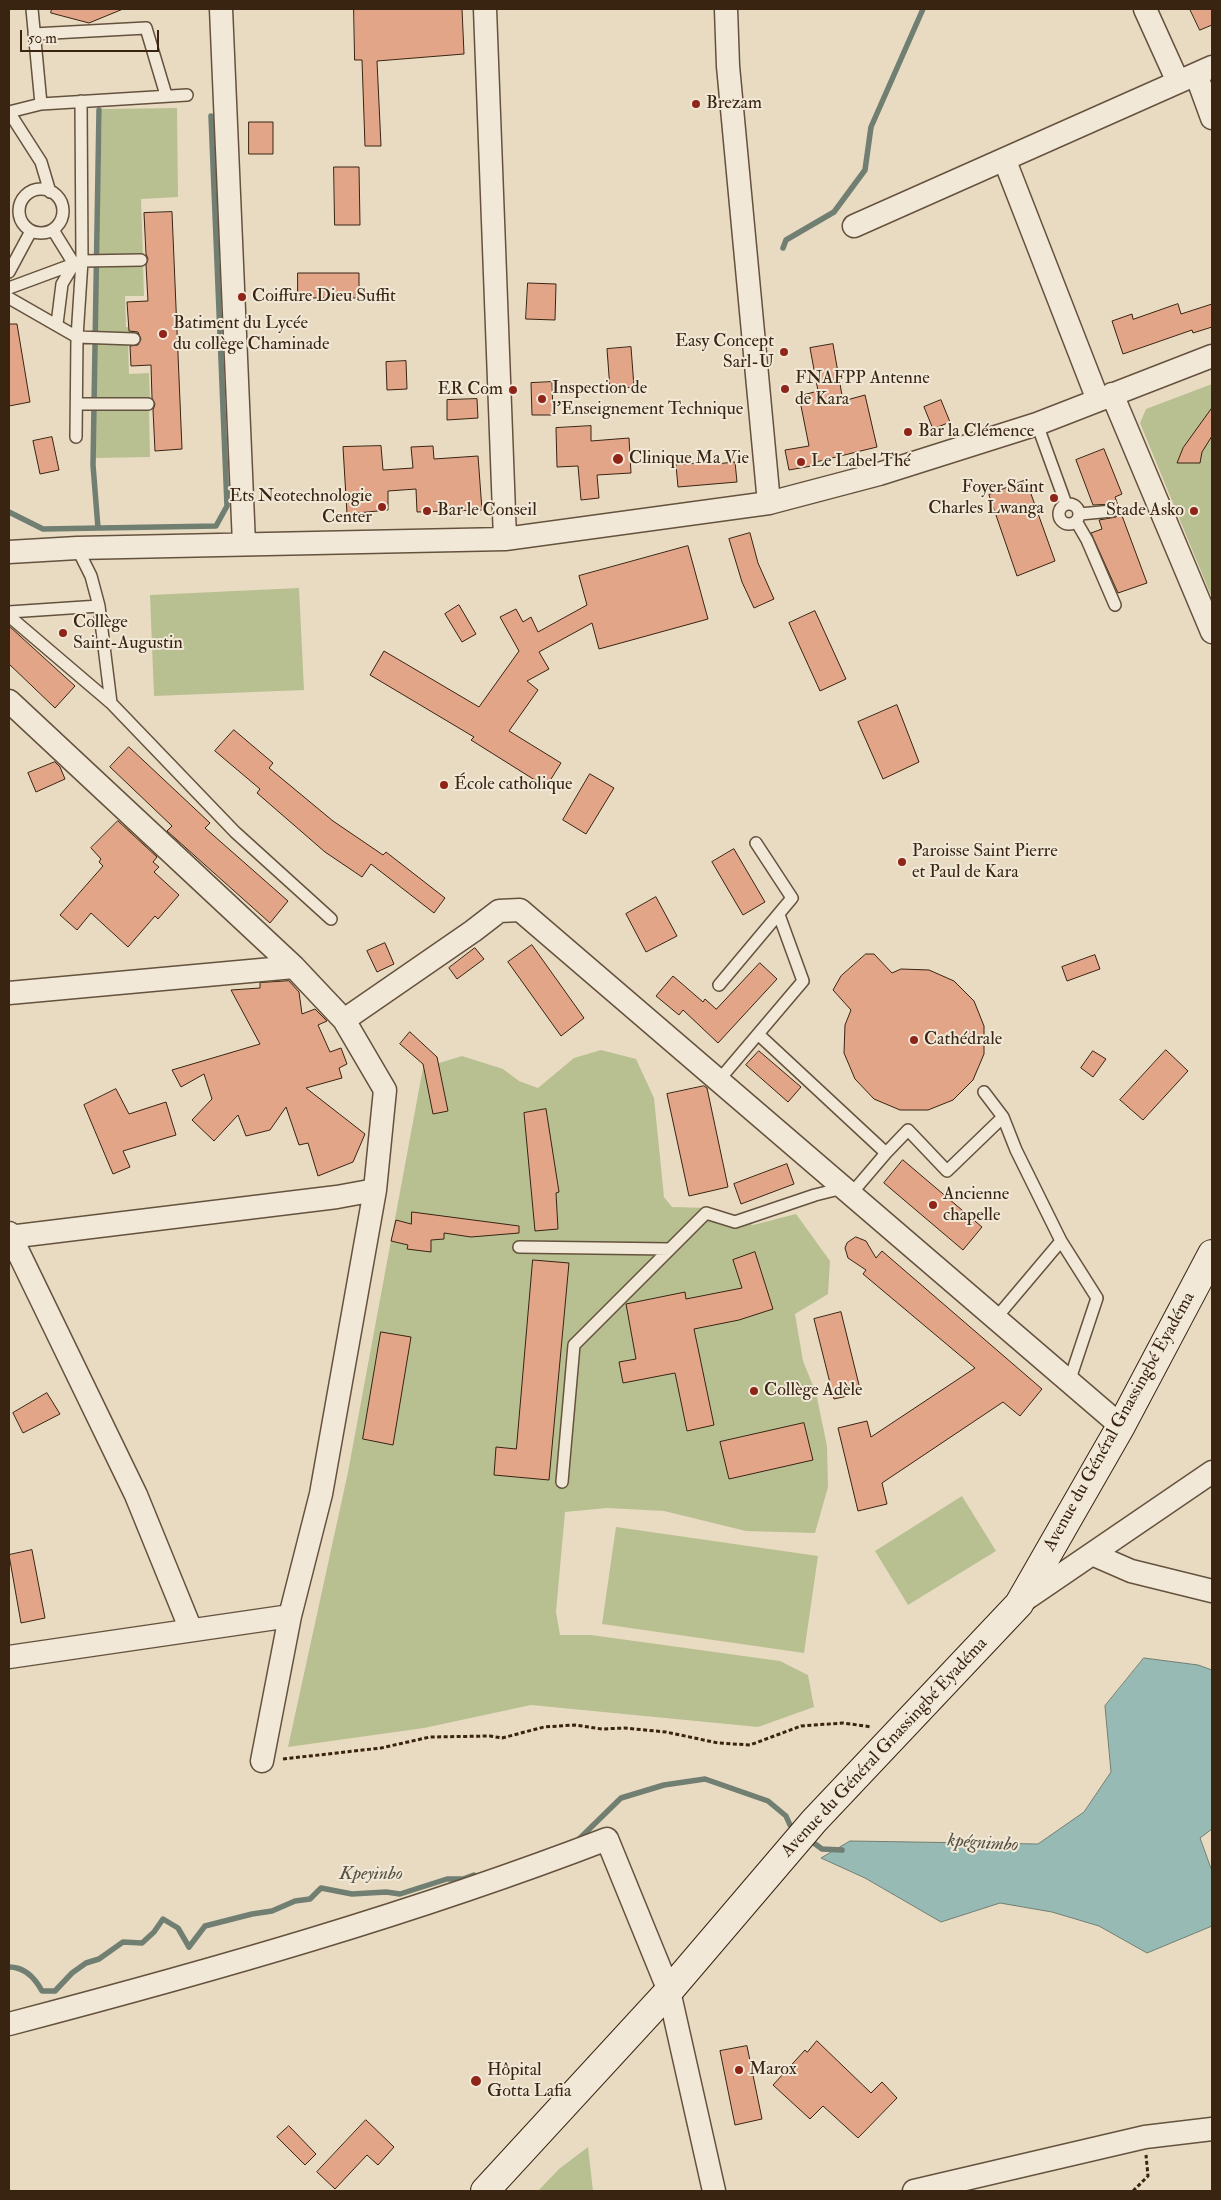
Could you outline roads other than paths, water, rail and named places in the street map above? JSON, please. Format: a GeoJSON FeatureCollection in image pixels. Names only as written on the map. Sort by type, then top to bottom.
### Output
{"type":"FeatureCollection","features":[{"type":"Feature","properties":{"kind":"main road","name":"Avenue du Général Gnassingbé Eyadéma"},"geometry":{"type":"LineString","coordinates":[[485,2191],[669,1991],[814,1821],[1019,1604],[1121,1426],[1212,1254]]}},
{"type":"Feature","properties":{"kind":"street"},"geometry":{"type":"LineString","coordinates":[[221,9],[244,544]]}},
{"type":"Feature","properties":{"kind":"street"},"geometry":{"type":"LineString","coordinates":[[485,9],[505,539]]}},
{"type":"Feature","properties":{"kind":"street"},"geometry":{"type":"LineString","coordinates":[[726,9],[728,66],[769,503]]}},
{"type":"Feature","properties":{"kind":"street"},"geometry":{"type":"LineString","coordinates":[[1145,9],[1195,74],[1212,118]]}},
{"type":"Feature","properties":{"kind":"street"},"geometry":{"type":"LineString","coordinates":[[854,226],[1004,161],[1195,74]]}},
{"type":"Feature","properties":{"kind":"street"},"geometry":{"type":"LineString","coordinates":[[1004,161],[1105,397],[1212,632]]}},
{"type":"Feature","properties":{"kind":"street"},"geometry":{"type":"LineString","coordinates":[[9,552],[77,548],[505,539],[769,503],[880,474],[1037,424],[1212,356]]}},
{"type":"Feature","properties":{"kind":"street"},"geometry":{"type":"LineString","coordinates":[[9,701],[294,967],[344,1020],[385,1090],[375,1190],[321,1494],[290,1616],[262,1761]]}},
{"type":"Feature","properties":{"kind":"street"},"geometry":{"type":"LineString","coordinates":[[344,1020],[499,911],[520,910],[1121,1426]]}},
{"type":"Feature","properties":{"kind":"street"},"geometry":{"type":"LineString","coordinates":[[9,993],[294,967]]}},
{"type":"Feature","properties":{"kind":"street"},"geometry":{"type":"LineString","coordinates":[[191,1630],[136,1495],[9,1236],[337,1197],[375,1190]]}},
{"type":"Feature","properties":{"kind":"street"},"geometry":{"type":"LineString","coordinates":[[1019,1604],[1212,1472]]}},
{"type":"Feature","properties":{"kind":"street"},"geometry":{"type":"LineString","coordinates":[[1092,1554],[1131,1571],[1212,1591]]}},
{"type":"Feature","properties":{"kind":"street"},"geometry":{"type":"LineString","coordinates":[[9,1657],[290,1616]]}},
{"type":"Feature","properties":{"kind":"street"},"geometry":{"type":"LineString","coordinates":[[9,2024],[246,1959],[410,1910],[607,1840],[669,1991],[714,2191]]}},
{"type":"Feature","properties":{"kind":"street"},"geometry":{"type":"LineString","coordinates":[[914,2191],[1145,2136],[1212,2129]]}},
{"type":"Feature","properties":{"kind":"lane"},"geometry":{"type":"LineString","coordinates":[[32,9],[41,104]]}},
{"type":"Feature","properties":{"kind":"lane"},"geometry":{"type":"LineString","coordinates":[[34,34],[146,28],[166,95]]}},
{"type":"Feature","properties":{"kind":"lane"},"geometry":{"type":"LineString","coordinates":[[50,192],[41,162],[9,112],[41,104],[187,95]]}},
{"type":"Feature","properties":{"kind":"lane"},"geometry":{"type":"LineString","coordinates":[[76,437],[81,101]]}},
{"type":"Feature","properties":{"kind":"lane"},"geometry":{"type":"LineString","coordinates":[[36,190],[50,192],[57,197],[62,210],[62,218],[53,230],[38,233],[31,231],[21,220],[20,205],[29,193],[36,190]]}},
{"type":"Feature","properties":{"kind":"lane"},"geometry":{"type":"LineString","coordinates":[[53,230],[78,263]]}},
{"type":"Feature","properties":{"kind":"lane"},"geometry":{"type":"LineString","coordinates":[[9,272],[31,231]]}},
{"type":"Feature","properties":{"kind":"lane"},"geometry":{"type":"LineString","coordinates":[[9,288],[78,263],[141,260]]}},
{"type":"Feature","properties":{"kind":"lane"},"geometry":{"type":"LineString","coordinates":[[57,324],[62,284],[78,263]]}},
{"type":"Feature","properties":{"kind":"lane"},"geometry":{"type":"LineString","coordinates":[[9,298],[78,337],[134,339]]}},
{"type":"Feature","properties":{"kind":"lane"},"geometry":{"type":"LineString","coordinates":[[77,404],[148,404]]}},
{"type":"Feature","properties":{"kind":"lane"},"geometry":{"type":"LineString","coordinates":[[1037,424],[1066,504]]}},
{"type":"Feature","properties":{"kind":"lane"},"geometry":{"type":"LineString","coordinates":[[1112,511],[1078,518],[1069,524],[1062,520],[1060,509],[1066,504],[1074,504],[1079,510],[1078,518],[1115,606]]}},
{"type":"Feature","properties":{"kind":"lane"},"geometry":{"type":"LineString","coordinates":[[77,548],[90,576],[99,606],[111,703]]}},
{"type":"Feature","properties":{"kind":"lane"},"geometry":{"type":"LineString","coordinates":[[9,612],[99,606]]}},
{"type":"Feature","properties":{"kind":"lane"},"geometry":{"type":"LineString","coordinates":[[9,616],[111,703],[235,832],[330,920]]}},
{"type":"Feature","properties":{"kind":"lane"},"geometry":{"type":"LineString","coordinates":[[720,985],[792,898],[756,843]]}},
{"type":"Feature","properties":{"kind":"lane"},"geometry":{"type":"LineString","coordinates":[[719,1080],[803,980],[779,915]]}},
{"type":"Feature","properties":{"kind":"lane"},"geometry":{"type":"LineString","coordinates":[[758,1034],[886,1153]]}},
{"type":"Feature","properties":{"kind":"lane"},"geometry":{"type":"LineString","coordinates":[[984,1092],[1003,1117],[1016,1150],[1061,1241],[1097,1298],[1069,1382]]}},
{"type":"Feature","properties":{"kind":"lane"},"geometry":{"type":"LineString","coordinates":[[562,1482],[574,1345],[706,1213],[734,1222],[815,1195],[848,1191],[908,1130],[947,1171],[1003,1117]]}},
{"type":"Feature","properties":{"kind":"lane"},"geometry":{"type":"LineString","coordinates":[[996,1318],[1061,1241]]}},
{"type":"Feature","properties":{"kind":"lane"},"geometry":{"type":"LineString","coordinates":[[519,1247],[670,1249]]}},
{"type":"Feature","properties":{"kind":"water"},"geometry":{"type":"Polygon","coordinates":[[[1144,1658],[1198,1665],[1212,1670],[1212,1829],[1200,1838],[1212,1871],[1212,1926],[1147,1953],[1099,1926],[1052,1912],[1000,1903],[941,1922],[865,1878],[821,1858],[850,1841],[1038,1844],[1084,1812],[1111,1772],[1105,1706],[1144,1658]]]}},
{"type":"Feature","properties":{"kind":"waterway"},"geometry":{"type":"LineString","coordinates":[[783,248],[786,240],[834,212],[865,170],[871,127],[923,9]]}},
{"type":"Feature","properties":{"kind":"waterway"},"geometry":{"type":"LineString","coordinates":[[98,528],[93,465],[99,110]]}},
{"type":"Feature","properties":{"kind":"waterway"},"geometry":{"type":"LineString","coordinates":[[9,512],[43,529],[216,526],[227,506],[211,116]]}},
{"type":"Feature","properties":{"kind":"waterway","name":"Kpeyinbo"},"geometry":{"type":"LineString","coordinates":[[577,1841],[621,1798],[664,1785],[705,1779],[768,1801],[786,1816],[790,1825],[796,1829]]}},
{"type":"Feature","properties":{"kind":"waterway","name":"kpégnimbo"},"geometry":{"type":"LineString","coordinates":[[807,1838],[822,1849],[842,1850]]}},
{"type":"Feature","properties":{"kind":"waterway","name":"Kpeyinbo"},"geometry":{"type":"LineString","coordinates":[[9,1967],[25,1971],[42,1991],[55,1991],[72,1973],[86,1963],[99,1959],[123,1942],[142,1943],[154,1932],[163,1919],[178,1928],[189,1947],[205,1926],[272,1911],[295,1901],[310,1899],[321,1888],[352,1894],[386,1892],[400,1894],[447,1879],[463,1879],[474,1875]]}},
{"type":"Feature","properties":{"kind":"place","name":"Brezam"},"geometry":{"type":"Point","coordinates":[696,104]}},
{"type":"Feature","properties":{"kind":"place","name":"Coiffure Dieu Suffit"},"geometry":{"type":"Point","coordinates":[242,297]}},
{"type":"Feature","properties":{"kind":"place","name":"Batiment du Lycée du collège Chaminade"},"geometry":{"type":"Point","coordinates":[163,334]}},
{"type":"Feature","properties":{"kind":"place","name":"Easy Concept Sarl-U"},"geometry":{"type":"Point","coordinates":[784,352]}},
{"type":"Feature","properties":{"kind":"place","name":"FNAFPP Antenne de Kara"},"geometry":{"type":"Point","coordinates":[785,389]}},
{"type":"Feature","properties":{"kind":"place","name":"ER Com"},"geometry":{"type":"Point","coordinates":[513,390]}},
{"type":"Feature","properties":{"kind":"place","name":"Inspection de l'Enseignement Technique"},"geometry":{"type":"Point","coordinates":[542,399]}},
{"type":"Feature","properties":{"kind":"place","name":"Bar la Clémence"},"geometry":{"type":"Point","coordinates":[908,432]}},
{"type":"Feature","properties":{"kind":"place","name":"Clinique Ma Vie"},"geometry":{"type":"Point","coordinates":[618,459]}},
{"type":"Feature","properties":{"kind":"place","name":"Le Label Thé"},"geometry":{"type":"Point","coordinates":[801,462]}},
{"type":"Feature","properties":{"kind":"place","name":"Foyer Saint Charles Lwanga"},"geometry":{"type":"Point","coordinates":[1054,498]}},
{"type":"Feature","properties":{"kind":"place","name":"Ets Neotechnologie Center"},"geometry":{"type":"Point","coordinates":[382,507]}},
{"type":"Feature","properties":{"kind":"place","name":"Bar le Conseil"},"geometry":{"type":"Point","coordinates":[427,511]}},
{"type":"Feature","properties":{"kind":"place","name":"Stade Asko"},"geometry":{"type":"Point","coordinates":[1194,511]}},
{"type":"Feature","properties":{"kind":"place","name":"Collège Saint-Augustin"},"geometry":{"type":"Point","coordinates":[63,633]}},
{"type":"Feature","properties":{"kind":"place","name":"École catholique"},"geometry":{"type":"Point","coordinates":[444,785]}},
{"type":"Feature","properties":{"kind":"place","name":"Paroisse Saint Pierre et Paul de Kara"},"geometry":{"type":"Point","coordinates":[902,862]}},
{"type":"Feature","properties":{"kind":"place","name":"Cathédrale"},"geometry":{"type":"Point","coordinates":[914,1040]}},
{"type":"Feature","properties":{"kind":"place","name":"Ancienne chapelle"},"geometry":{"type":"Point","coordinates":[933,1205]}},
{"type":"Feature","properties":{"kind":"place","name":"Collège Adèle"},"geometry":{"type":"Point","coordinates":[754,1391]}},
{"type":"Feature","properties":{"kind":"place","name":"Marox"},"geometry":{"type":"Point","coordinates":[739,2070]}},
{"type":"Feature","properties":{"kind":"place","name":"Hôpital Gotta Lafia"},"geometry":{"type":"Point","coordinates":[476,2081]}}]}
